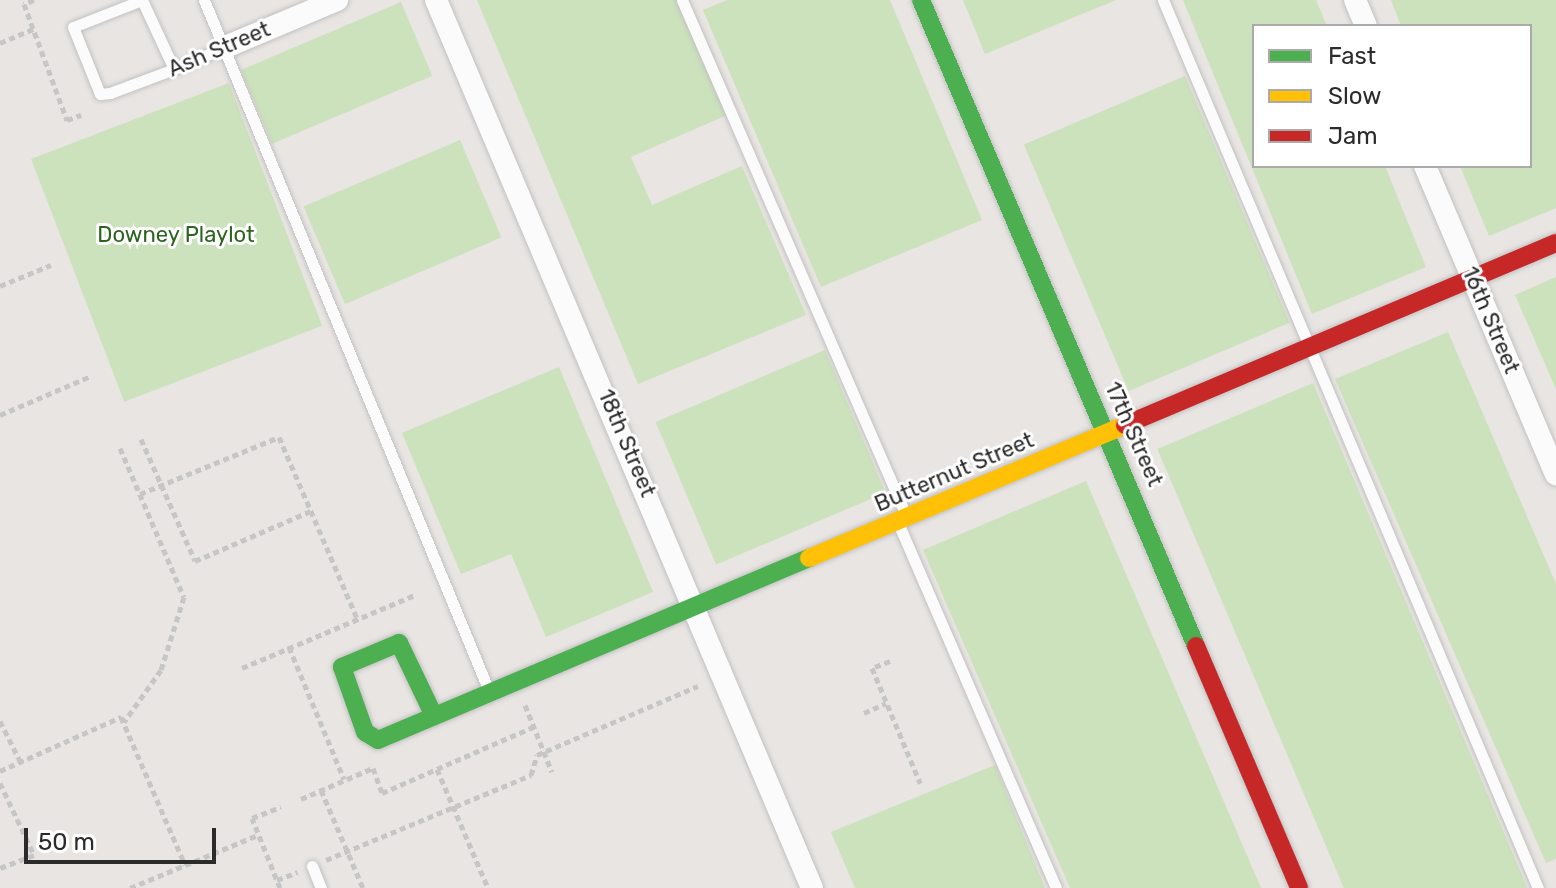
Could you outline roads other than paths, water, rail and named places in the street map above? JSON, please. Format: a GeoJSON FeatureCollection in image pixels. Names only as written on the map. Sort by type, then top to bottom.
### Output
{"type":"FeatureCollection","features":[{"type":"Feature","properties":{"kind":"street","name":"Ash Street"},"geometry":{"type":"LineString","coordinates":[[223,48],[337,0]]}},
{"type":"Feature","properties":{"kind":"street","name":"18th Street"},"geometry":{"type":"LineString","coordinates":[[436,0],[812,888]]}},
{"type":"Feature","properties":{"kind":"street","name":"17th Street"},"geometry":{"type":"LineString","coordinates":[[921,0],[1108,433],[1299,888]]}},
{"type":"Feature","properties":{"kind":"street"},"geometry":{"type":"LineString","coordinates":[[1355,0],[1365,24]]}},
{"type":"Feature","properties":{"kind":"street","name":"16th Street"},"geometry":{"type":"LineString","coordinates":[[1426,168],[1556,474]]}},
{"type":"Feature","properties":{"kind":"street","name":"Butternut Street"},"geometry":{"type":"LineString","coordinates":[[434,716],[405,648],[393,643],[342,667],[370,739],[434,716],[490,693],[1556,243]]}},
{"type":"Feature","properties":{"kind":"lane"},"geometry":{"type":"LineString","coordinates":[[204,0],[490,693]]}},
{"type":"Feature","properties":{"kind":"lane"},"geometry":{"type":"LineString","coordinates":[[682,0],[1056,888]]}},
{"type":"Feature","properties":{"kind":"lane"},"geometry":{"type":"LineString","coordinates":[[1163,0],[1538,888]]}},
{"type":"Feature","properties":{"kind":"lane","name":"Ash Street"},"geometry":{"type":"LineString","coordinates":[[174,69],[147,5],[133,1],[73,27],[100,94],[174,69],[223,48]]}},
{"type":"Feature","properties":{"kind":"lane"},"geometry":{"type":"LineString","coordinates":[[312,866],[321,888]]}},
{"type":"Feature","properties":{"kind":"park label","name":"Downey Playlot"},"geometry":{"type":"Point","coordinates":[176,235]}}]}
